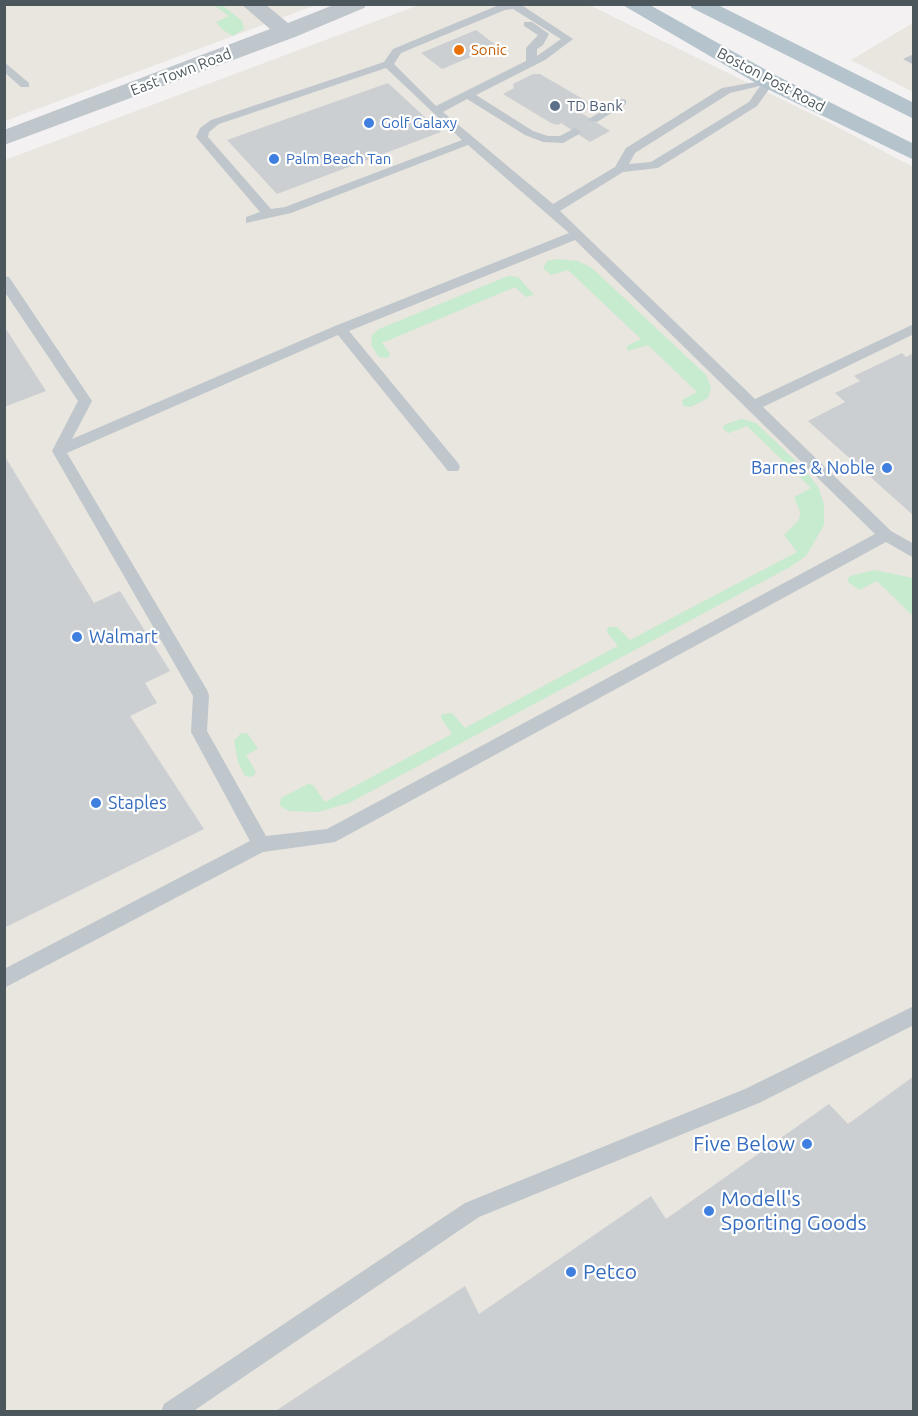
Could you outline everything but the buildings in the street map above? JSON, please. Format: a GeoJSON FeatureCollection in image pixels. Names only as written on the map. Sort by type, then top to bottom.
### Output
{"type":"FeatureCollection","features":[{"type":"Feature","properties":{"kind":"main road","name":"Boston Post Road"},"geometry":{"type":"LineString","coordinates":[[631,4],[769,81],[914,153]]}},
{"type":"Feature","properties":{"kind":"main road","name":"Boston Post Road"},"geometry":{"type":"LineString","coordinates":[[699,4],[914,112]]}},
{"type":"Feature","properties":{"kind":"main road"},"geometry":{"type":"LineString","coordinates":[[769,81],[804,57]]}},
{"type":"Feature","properties":{"kind":"street"},"geometry":{"type":"LineString","coordinates":[[251,4],[287,32]]}},
{"type":"Feature","properties":{"kind":"street","name":"East Town Road"},"geometry":{"type":"LineString","coordinates":[[4,138],[357,4]]}},
{"type":"Feature","properties":{"kind":"lane"},"geometry":{"type":"LineString","coordinates":[[268,213],[202,137],[204,130],[215,122],[388,64],[397,51],[503,7],[515,6],[568,39],[532,62],[435,111]]}},
{"type":"Feature","properties":{"kind":"lane"},"geometry":{"type":"LineString","coordinates":[[397,51],[415,50],[499,19],[514,16],[544,34],[539,43],[531,48],[532,62]]}},
{"type":"Feature","properties":{"kind":"lane"},"geometry":{"type":"LineString","coordinates":[[914,57],[909,59],[914,62]]}},
{"type":"Feature","properties":{"kind":"lane"},"geometry":{"type":"LineString","coordinates":[[388,64],[435,111],[552,210],[886,534],[914,552]]}},
{"type":"Feature","properties":{"kind":"lane"},"geometry":{"type":"LineString","coordinates":[[4,65],[25,85]]}},
{"type":"Feature","properties":{"kind":"lane"},"geometry":{"type":"LineString","coordinates":[[620,169],[630,151],[726,90],[769,81]]}},
{"type":"Feature","properties":{"kind":"lane"},"geometry":{"type":"LineString","coordinates":[[552,210],[620,169],[654,165],[753,104],[769,81]]}},
{"type":"Feature","properties":{"kind":"lane"},"geometry":{"type":"LineString","coordinates":[[468,95],[529,133],[547,140],[563,139],[575,132]]}},
{"type":"Feature","properties":{"kind":"lane"},"geometry":{"type":"LineString","coordinates":[[593,120],[622,102]]}},
{"type":"Feature","properties":{"kind":"lane"},"geometry":{"type":"LineString","coordinates":[[250,220],[268,213],[287,210],[469,141]]}},
{"type":"Feature","properties":{"kind":"lane"},"geometry":{"type":"LineString","coordinates":[[59,452],[340,329],[576,235]]}},
{"type":"Feature","properties":{"kind":"lane"},"geometry":{"type":"LineString","coordinates":[[4,280],[85,401],[59,452]]}},
{"type":"Feature","properties":{"kind":"lane"},"geometry":{"type":"LineString","coordinates":[[752,406],[914,328]]}},
{"type":"Feature","properties":{"kind":"lane"},"geometry":{"type":"LineString","coordinates":[[340,329],[453,467]]}},
{"type":"Feature","properties":{"kind":"lane"},"geometry":{"type":"LineString","coordinates":[[59,452],[201,695],[199,732],[261,844]]}},
{"type":"Feature","properties":{"kind":"lane"},"geometry":{"type":"LineString","coordinates":[[4,979],[261,844],[329,837],[886,534]]}},
{"type":"Feature","properties":{"kind":"lane"},"geometry":{"type":"LineString","coordinates":[[172,1412],[472,1210],[752,1096],[914,1015]]}},
{"type":"Feature","properties":{"kind":"shaded area"},"geometry":{"type":"Polygon","coordinates":[[[587,4],[824,120],[913,167],[913,1411],[5,1412],[5,160],[419,5],[587,4]]]}},
{"type":"Feature","properties":{"kind":"shaded area"},"geometry":{"type":"Polygon","coordinates":[[[5,5],[316,5],[5,121],[5,5]]]}},
{"type":"Feature","properties":{"kind":"shaded area"},"geometry":{"type":"Polygon","coordinates":[[[913,23],[913,92],[851,60],[913,23]]]}},
{"type":"Feature","properties":{"kind":"green space"},"geometry":{"type":"Polygon","coordinates":[[[214,5],[222,5],[242,21],[244,29],[233,36],[223,30],[216,22],[229,16],[214,5]]]}},
{"type":"Feature","properties":{"kind":"green space"},"geometry":{"type":"Polygon","coordinates":[[[557,259],[578,261],[592,268],[706,375],[711,387],[708,398],[691,407],[683,406],[682,400],[697,392],[648,345],[628,351],[627,346],[641,339],[568,270],[551,275],[543,268],[547,261],[557,259]]]}},
{"type":"Feature","properties":{"kind":"green space"},"geometry":{"type":"Polygon","coordinates":[[[508,276],[518,277],[534,295],[526,297],[515,287],[382,343],[390,354],[388,358],[379,357],[371,345],[372,335],[379,329],[508,276]]]}},
{"type":"Feature","properties":{"kind":"green space"},"geometry":{"type":"Polygon","coordinates":[[[741,419],[756,423],[805,470],[818,487],[824,504],[824,525],[806,556],[790,567],[349,803],[318,812],[289,811],[280,806],[281,798],[308,784],[313,785],[325,802],[452,734],[441,718],[442,714],[452,713],[465,728],[618,646],[607,632],[608,627],[617,627],[630,640],[797,552],[784,535],[799,520],[800,512],[794,497],[811,488],[747,426],[729,433],[723,429],[724,425],[741,419]]]}},
{"type":"Feature","properties":{"kind":"green space"},"geometry":{"type":"Polygon","coordinates":[[[874,570],[913,578],[913,616],[877,581],[859,590],[847,581],[850,576],[874,570]]]}},
{"type":"Feature","properties":{"kind":"green space"},"geometry":{"type":"Polygon","coordinates":[[[241,733],[248,734],[258,749],[246,755],[256,772],[252,777],[245,776],[238,762],[234,741],[241,733]]]}},
{"type":"Feature","properties":{"kind":"place","name":"Sonic"},"geometry":{"type":"Point","coordinates":[459,50]}},
{"type":"Feature","properties":{"kind":"place","name":"TD Bank"},"geometry":{"type":"Point","coordinates":[555,106]}},
{"type":"Feature","properties":{"kind":"place","name":"Golf Galaxy"},"geometry":{"type":"Point","coordinates":[369,123]}},
{"type":"Feature","properties":{"kind":"place","name":"Palm Beach Tan"},"geometry":{"type":"Point","coordinates":[274,159]}},
{"type":"Feature","properties":{"kind":"place","name":"Barnes & Noble"},"geometry":{"type":"Point","coordinates":[887,468]}},
{"type":"Feature","properties":{"kind":"place","name":"Walmart"},"geometry":{"type":"Point","coordinates":[77,637]}},
{"type":"Feature","properties":{"kind":"place","name":"Staples"},"geometry":{"type":"Point","coordinates":[96,803]}},
{"type":"Feature","properties":{"kind":"place","name":"Five Below"},"geometry":{"type":"Point","coordinates":[807,1144]}},
{"type":"Feature","properties":{"kind":"place","name":"Modell's Sporting Goods"},"geometry":{"type":"Point","coordinates":[709,1211]}},
{"type":"Feature","properties":{"kind":"place","name":"Petco"},"geometry":{"type":"Point","coordinates":[571,1272]}}]}
